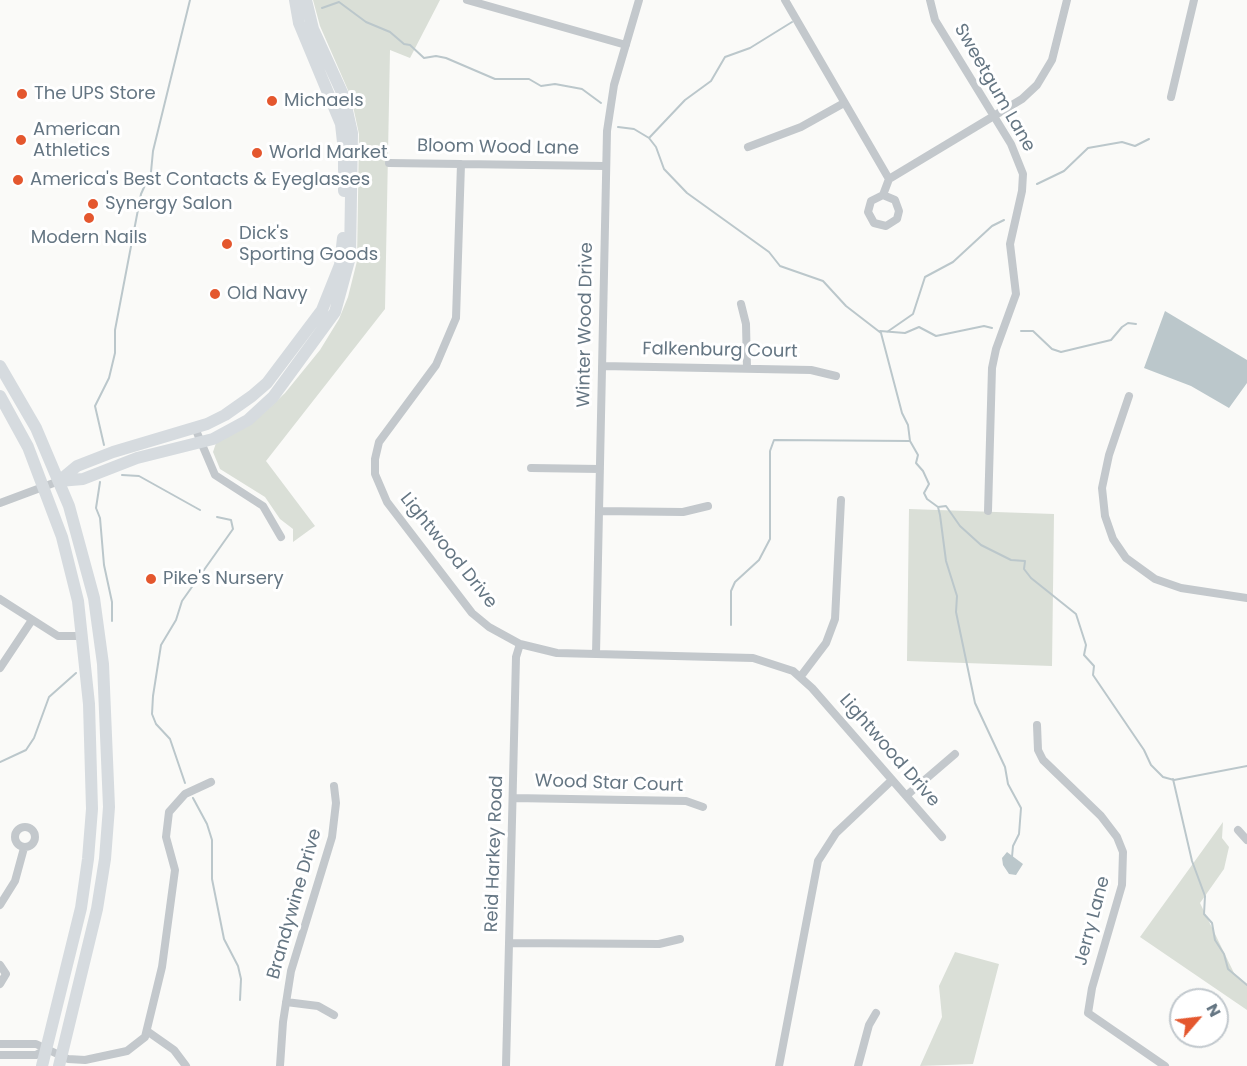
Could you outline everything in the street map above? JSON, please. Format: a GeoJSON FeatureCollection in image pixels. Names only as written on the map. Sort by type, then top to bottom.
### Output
{"type":"FeatureCollection","features":[{"type":"Feature","properties":{"kind":"main road"},"geometry":{"type":"LineString","coordinates":[[60,481],[77,466],[113,452],[195,428],[225,415],[267,383],[322,310],[340,266],[343,242],[344,150],[337,108],[299,23],[295,0]]}},
{"type":"Feature","properties":{"kind":"main road"},"geometry":{"type":"LineString","coordinates":[[60,481],[83,479],[137,458],[213,439],[248,420],[273,397],[330,320],[346,277],[350,256],[352,133],[344,97],[313,29],[306,0]]}},
{"type":"Feature","properties":{"kind":"main road"},"geometry":{"type":"LineString","coordinates":[[1,368],[36,428],[60,481],[86,562],[99,632],[106,702],[109,807],[97,909],[60,1061]]}},
{"type":"Feature","properties":{"kind":"main road"},"geometry":{"type":"LineString","coordinates":[[0,396],[28,447],[45,486],[70,568],[83,636],[89,704],[91,786],[88,859],[81,908],[42,1066]]}},
{"type":"Feature","properties":{"kind":"street"},"geometry":{"type":"LineString","coordinates":[[467,0],[626,45]]}},
{"type":"Feature","properties":{"kind":"street","name":"Winter Wood Drive"},"geometry":{"type":"LineString","coordinates":[[596,654],[605,166],[610,102],[639,0]]}},
{"type":"Feature","properties":{"kind":"street"},"geometry":{"type":"LineString","coordinates":[[785,0],[889,179]]}},
{"type":"Feature","properties":{"kind":"street","name":"Sweetgum Lane"},"geometry":{"type":"LineString","coordinates":[[930,0],[935,20],[1017,155],[1023,182],[1010,244],[1016,294],[996,349],[992,368],[988,512]]}},
{"type":"Feature","properties":{"kind":"street"},"geometry":{"type":"LineString","coordinates":[[883,195],[889,179],[1022,99],[1044,76],[1052,60],[1067,0]]}},
{"type":"Feature","properties":{"kind":"street"},"geometry":{"type":"LineString","coordinates":[[1171,96],[1194,0]]}},
{"type":"Feature","properties":{"kind":"street"},"geometry":{"type":"LineString","coordinates":[[748,147],[801,127],[844,103]]}},
{"type":"Feature","properties":{"kind":"street","name":"Bloom Wood Lane"},"geometry":{"type":"LineString","coordinates":[[389,163],[605,166]]}},
{"type":"Feature","properties":{"kind":"street","name":"Lightwood Drive"},"geometry":{"type":"LineString","coordinates":[[462,164],[456,318],[436,365],[379,442],[375,459],[375,474],[387,502],[465,604],[489,627],[520,644],[547,652],[753,657],[781,665],[801,676],[942,837]]}},
{"type":"Feature","properties":{"kind":"street"},"geometry":{"type":"LineString","coordinates":[[741,304],[746,324],[747,368]]}},
{"type":"Feature","properties":{"kind":"street","name":"Falkenburg Court"},"geometry":{"type":"LineString","coordinates":[[602,366],[811,370],[836,376]]}},
{"type":"Feature","properties":{"kind":"street"},"geometry":{"type":"LineString","coordinates":[[1129,396],[1109,455],[1102,488],[1105,516],[1117,546],[1137,568],[1155,579],[1181,588],[1247,598]]}},
{"type":"Feature","properties":{"kind":"street"},"geometry":{"type":"LineString","coordinates":[[195,428],[215,475],[263,506],[281,537]]}},
{"type":"Feature","properties":{"kind":"street"},"geometry":{"type":"LineString","coordinates":[[531,468],[600,470]]}},
{"type":"Feature","properties":{"kind":"street"},"geometry":{"type":"LineString","coordinates":[[0,502],[60,481]]}},
{"type":"Feature","properties":{"kind":"street"},"geometry":{"type":"LineString","coordinates":[[801,676],[826,644],[835,620],[841,500]]}},
{"type":"Feature","properties":{"kind":"street"},"geometry":{"type":"LineString","coordinates":[[599,511],[682,512],[708,506]]}},
{"type":"Feature","properties":{"kind":"street"},"geometry":{"type":"LineString","coordinates":[[0,598],[58,636],[83,636]]}},
{"type":"Feature","properties":{"kind":"street"},"geometry":{"type":"LineString","coordinates":[[0,668],[32,620]]}},
{"type":"Feature","properties":{"kind":"street","name":"Reid Harkey Road"},"geometry":{"type":"LineString","coordinates":[[506,1066],[516,657],[520,644]]}},
{"type":"Feature","properties":{"kind":"street","name":"Jerry Lane"},"geometry":{"type":"LineString","coordinates":[[1037,725],[1038,750],[1043,760],[1101,816],[1117,837],[1123,852],[1122,885],[1092,988],[1088,1013],[1165,1066]]}},
{"type":"Feature","properties":{"kind":"street"},"geometry":{"type":"LineString","coordinates":[[906,796],[955,754]]}},
{"type":"Feature","properties":{"kind":"street"},"geometry":{"type":"LineString","coordinates":[[779,1066],[818,861],[836,832],[892,780]]}},
{"type":"Feature","properties":{"kind":"street"},"geometry":{"type":"LineString","coordinates":[[0,1044],[36,1044],[60,1061],[114,1055],[138,1045],[147,1031],[162,967],[175,870],[166,837],[169,812],[185,794],[211,782]]}},
{"type":"Feature","properties":{"kind":"street","name":"Brandywine Drive"},"geometry":{"type":"LineString","coordinates":[[280,1066],[286,1002],[297,946],[333,837],[336,802],[334,786]]}},
{"type":"Feature","properties":{"kind":"street","name":"Wood Star Court"},"geometry":{"type":"LineString","coordinates":[[513,798],[687,801],[703,807]]}},
{"type":"Feature","properties":{"kind":"street"},"geometry":{"type":"LineString","coordinates":[[1238,830],[1247,840]]}},
{"type":"Feature","properties":{"kind":"street"},"geometry":{"type":"LineString","coordinates":[[0,905],[15,882],[24,848]]}},
{"type":"Feature","properties":{"kind":"street"},"geometry":{"type":"LineString","coordinates":[[509,943],[659,944],[680,939]]}},
{"type":"Feature","properties":{"kind":"street"},"geometry":{"type":"LineString","coordinates":[[0,965],[6,974],[0,984]]}},
{"type":"Feature","properties":{"kind":"street"},"geometry":{"type":"LineString","coordinates":[[286,1002],[318,1006],[334,1015]]}},
{"type":"Feature","properties":{"kind":"street"},"geometry":{"type":"LineString","coordinates":[[858,1066],[869,1025],[876,1013]]}},
{"type":"Feature","properties":{"kind":"street"},"geometry":{"type":"LineString","coordinates":[[147,1031],[174,1050],[186,1066]]}},
{"type":"Feature","properties":{"kind":"street"},"geometry":{"type":"LineString","coordinates":[[0,1055],[36,1055],[45,1050]]}},
{"type":"Feature","properties":{"kind":"shaded area"},"geometry":{"type":"Polygon","coordinates":[[[313,0],[440,0],[410,58],[390,50],[385,309],[266,461],[315,526],[293,542],[293,529],[280,519],[265,497],[220,469],[213,452],[216,443],[265,412],[285,393],[320,350],[339,319],[348,297],[357,261],[359,134],[351,97],[320,26],[313,0]]]}},
{"type":"Feature","properties":{"kind":"shaded area"},"geometry":{"type":"Polygon","coordinates":[[[1165,311],[1247,360],[1247,383],[1229,408],[1191,386],[1144,368],[1165,311]]]}},
{"type":"Feature","properties":{"kind":"shaded area"},"geometry":{"type":"Polygon","coordinates":[[[909,509],[1054,514],[1052,666],[907,661],[909,509]]]}},
{"type":"Feature","properties":{"kind":"shaded area"},"geometry":{"type":"Polygon","coordinates":[[[1223,822],[1222,838],[1229,847],[1224,869],[1200,903],[1234,973],[1247,984],[1247,1010],[1229,998],[1229,988],[1215,988],[1140,937],[1223,822]]]}},
{"type":"Feature","properties":{"kind":"shaded area"},"geometry":{"type":"Polygon","coordinates":[[[1007,852],[1023,864],[1016,875],[1009,874],[1003,865],[1002,858],[1007,852]]]}},
{"type":"Feature","properties":{"kind":"shaded area"},"geometry":{"type":"Polygon","coordinates":[[[955,952],[999,964],[973,1064],[920,1066],[942,1017],[939,986],[955,952]]]}},
{"type":"Feature","properties":{"kind":"waterway"},"geometry":{"type":"LineString","coordinates":[[104,445],[95,406],[109,378],[115,353],[115,330],[141,194],[151,172],[153,151],[190,0]]}},
{"type":"Feature","properties":{"kind":"waterway"},"geometry":{"type":"LineString","coordinates":[[322,8],[339,2],[366,22],[390,32],[404,44],[410,45],[424,58],[436,56],[446,58],[495,79],[529,79],[541,86],[555,84],[582,89],[601,103]]}},
{"type":"Feature","properties":{"kind":"waterway"},"geometry":{"type":"LineString","coordinates":[[649,138],[685,100],[711,81],[725,57],[750,48],[792,22]]}},
{"type":"Feature","properties":{"kind":"waterway"},"geometry":{"type":"LineString","coordinates":[[618,127],[634,129],[649,138],[656,147],[664,169],[687,193],[769,252],[780,266],[823,281],[846,306],[881,333],[902,413],[908,425],[910,441],[918,455],[916,463],[929,484],[924,493],[927,499],[938,507],[946,561],[957,596],[956,612],[975,703],[1005,767],[1008,784],[1021,808],[1019,834],[1013,846],[1012,857]]}},
{"type":"Feature","properties":{"kind":"waterway"},"geometry":{"type":"LineString","coordinates":[[1037,184],[1064,171],[1088,148],[1122,142],[1135,146],[1149,139]]}},
{"type":"Feature","properties":{"kind":"waterway"},"geometry":{"type":"LineString","coordinates":[[887,332],[913,314],[925,277],[953,262],[992,226],[1004,220]]}},
{"type":"Feature","properties":{"kind":"waterway"},"geometry":{"type":"LineString","coordinates":[[1021,331],[1033,331],[1052,349],[1061,352],[1111,340],[1128,323],[1136,324]]}},
{"type":"Feature","properties":{"kind":"waterway"},"geometry":{"type":"LineString","coordinates":[[880,331],[905,333],[919,327],[936,336],[984,326],[992,328]]}},
{"type":"Feature","properties":{"kind":"waterway"},"geometry":{"type":"LineString","coordinates":[[731,625],[731,591],[735,582],[759,560],[770,539],[770,451],[774,440],[910,441]]}},
{"type":"Feature","properties":{"kind":"waterway"},"geometry":{"type":"LineString","coordinates":[[122,475],[139,476],[200,510]]}},
{"type":"Feature","properties":{"kind":"waterway"},"geometry":{"type":"LineString","coordinates":[[100,482],[96,508],[100,518],[104,565],[112,602],[112,621]]}},
{"type":"Feature","properties":{"kind":"waterway"},"geometry":{"type":"LineString","coordinates":[[938,507],[946,506],[960,526],[981,545],[1011,560],[1025,561],[1024,569],[1031,578],[1076,614],[1086,645],[1084,655],[1094,666],[1093,675],[1144,750],[1151,765],[1163,777],[1174,780],[1247,766]]}},
{"type":"Feature","properties":{"kind":"waterway"},"geometry":{"type":"LineString","coordinates":[[185,783],[170,739],[156,724],[152,714],[153,696],[161,645],[176,620],[182,601],[233,529],[231,520],[217,517]]}},
{"type":"Feature","properties":{"kind":"waterway"},"geometry":{"type":"LineString","coordinates":[[0,762],[26,750],[34,738],[49,697],[76,673]]}},
{"type":"Feature","properties":{"kind":"waterway"},"geometry":{"type":"LineString","coordinates":[[1173,779],[1192,861],[1205,896],[1204,914],[1212,923],[1215,940],[1224,954],[1228,969],[1247,985]]}},
{"type":"Feature","properties":{"kind":"waterway"},"geometry":{"type":"LineString","coordinates":[[193,798],[207,824],[212,840],[212,879],[224,939],[238,966],[241,979],[240,1000]]}},
{"type":"Feature","properties":{"kind":"place","name":"The UPS Store"},"geometry":{"type":"Point","coordinates":[22,94]}},
{"type":"Feature","properties":{"kind":"place","name":"Michaels"},"geometry":{"type":"Point","coordinates":[272,101]}},
{"type":"Feature","properties":{"kind":"place","name":"American Athletics"},"geometry":{"type":"Point","coordinates":[21,140]}},
{"type":"Feature","properties":{"kind":"place","name":"World Market"},"geometry":{"type":"Point","coordinates":[257,153]}},
{"type":"Feature","properties":{"kind":"place","name":"America's Best Contacts & Eyeglasses"},"geometry":{"type":"Point","coordinates":[18,180]}},
{"type":"Feature","properties":{"kind":"place","name":"Synergy Salon"},"geometry":{"type":"Point","coordinates":[93,204]}},
{"type":"Feature","properties":{"kind":"place","name":"Modern Nails"},"geometry":{"type":"Point","coordinates":[89,218]}},
{"type":"Feature","properties":{"kind":"place","name":"Dick's Sporting Goods"},"geometry":{"type":"Point","coordinates":[227,244]}},
{"type":"Feature","properties":{"kind":"place","name":"Old Navy"},"geometry":{"type":"Point","coordinates":[215,294]}},
{"type":"Feature","properties":{"kind":"place","name":"Pike's Nursery"},"geometry":{"type":"Point","coordinates":[151,579]}}]}
